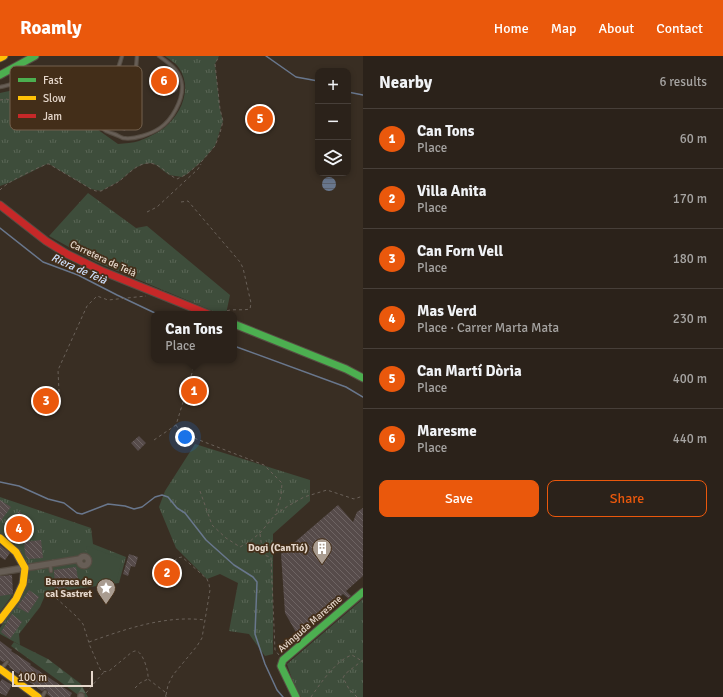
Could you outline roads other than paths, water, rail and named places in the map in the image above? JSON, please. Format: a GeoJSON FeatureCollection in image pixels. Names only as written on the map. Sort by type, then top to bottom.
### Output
{"type":"FeatureCollection","features":[{"type":"Feature","properties":{"kind":"main road"},"geometry":{"type":"LineString","coordinates":[[0,58],[4,56]]}},
{"type":"Feature","properties":{"kind":"main road"},"geometry":{"type":"LineString","coordinates":[[17,66],[36,56]]}},
{"type":"Feature","properties":{"kind":"main road"},"geometry":{"type":"LineString","coordinates":[[0,75],[10,70]]}},
{"type":"Feature","properties":{"kind":"main road","name":"Carretera de Teià"},"geometry":{"type":"LineString","coordinates":[[0,204],[46,241],[67,254],[102,271],[201,311]]}},
{"type":"Feature","properties":{"kind":"main road"},"geometry":{"type":"LineString","coordinates":[[237,325],[346,369],[363,378]]}},
{"type":"Feature","properties":{"kind":"main road"},"geometry":{"type":"LineString","coordinates":[[0,538],[16,552],[25,568],[23,582],[16,599],[0,620]]}},
{"type":"Feature","properties":{"kind":"main road","name":"Avinguda Maresme"},"geometry":{"type":"LineString","coordinates":[[296,697],[281,666],[283,660],[363,592]]}},
{"type":"Feature","properties":{"kind":"main road"},"geometry":{"type":"LineString","coordinates":[[0,669],[21,684],[34,696]]}},
{"type":"Feature","properties":{"kind":"street"},"geometry":{"type":"LineString","coordinates":[[0,572],[80,560]]}},
{"type":"Feature","properties":{"kind":"lane"},"geometry":{"type":"LineString","coordinates":[[119,66],[122,56]]}},
{"type":"Feature","properties":{"kind":"lane"},"geometry":{"type":"LineString","coordinates":[[136,66],[137,56]]}},
{"type":"Feature","properties":{"kind":"lane"},"geometry":{"type":"LineString","coordinates":[[105,130],[122,138],[141,137],[160,128],[172,117],[181,100],[182,84],[176,69],[159,56]]}},
{"type":"Feature","properties":{"kind":"lane"},"geometry":{"type":"LineString","coordinates":[[0,87],[10,85]]}},
{"type":"Feature","properties":{"kind":"lane"},"geometry":{"type":"LineString","coordinates":[[50,564],[51,571]]}},
{"type":"Feature","properties":{"kind":"lane"},"geometry":{"type":"LineString","coordinates":[[0,669],[7,662]]}},
{"type":"Feature","properties":{"kind":"lane"},"geometry":{"type":"LineString","coordinates":[[21,684],[26,677]]}},
{"type":"Feature","properties":{"kind":"lane"},"geometry":{"type":"LineString","coordinates":[[42,697],[45,692]]}},
{"type":"Feature","properties":{"kind":"water"},"geometry":{"type":"Polygon","coordinates":[[[329,177],[334,179],[336,184],[334,189],[329,191],[324,189],[322,184],[324,179],[329,177]]]}},
{"type":"Feature","properties":{"kind":"waterway"},"geometry":{"type":"LineString","coordinates":[[266,56],[296,77],[315,80]]}},
{"type":"Feature","properties":{"kind":"waterway"},"geometry":{"type":"LineString","coordinates":[[351,93],[363,95]]}},
{"type":"Feature","properties":{"kind":"waterway","name":"Riera de Teià"},"geometry":{"type":"LineString","coordinates":[[0,228],[43,262],[78,275],[151,311]]}},
{"type":"Feature","properties":{"kind":"waterway","name":"Riera de Teià"},"geometry":{"type":"LineString","coordinates":[[237,347],[346,387],[363,397]]}},
{"type":"Feature","properties":{"kind":"waterway"},"geometry":{"type":"LineString","coordinates":[[0,482],[19,486],[48,499],[64,503],[77,513],[82,514],[108,504],[125,506],[134,509],[142,507],[155,497],[162,495],[168,497],[177,508],[185,513],[206,540],[234,565],[253,577],[257,582],[255,634],[265,664],[277,690],[283,697]]}},
{"type":"Feature","properties":{"kind":"place","name":"Maresme"},"geometry":{"type":"Point","coordinates":[164,81]}},
{"type":"Feature","properties":{"kind":"place","name":"Can Martí Dòria"},"geometry":{"type":"Point","coordinates":[260,119]}},
{"type":"Feature","properties":{"kind":"place","name":"Can Tons"},"geometry":{"type":"Point","coordinates":[194,391]}},
{"type":"Feature","properties":{"kind":"place","name":"Can Forn Vell"},"geometry":{"type":"Point","coordinates":[46,401]}},
{"type":"Feature","properties":{"kind":"place","name":"Mas Verd"},"geometry":{"type":"Point","coordinates":[19,529]}},
{"type":"Feature","properties":{"kind":"place","name":"Dogi (CanTió)"},"geometry":{"type":"Point","coordinates":[322,565]}},
{"type":"Feature","properties":{"kind":"place","name":"Villa Anita"},"geometry":{"type":"Point","coordinates":[167,573]}},
{"type":"Feature","properties":{"kind":"place","name":"Barraca de cal Sastret"},"geometry":{"type":"Point","coordinates":[106,605]}}]}
